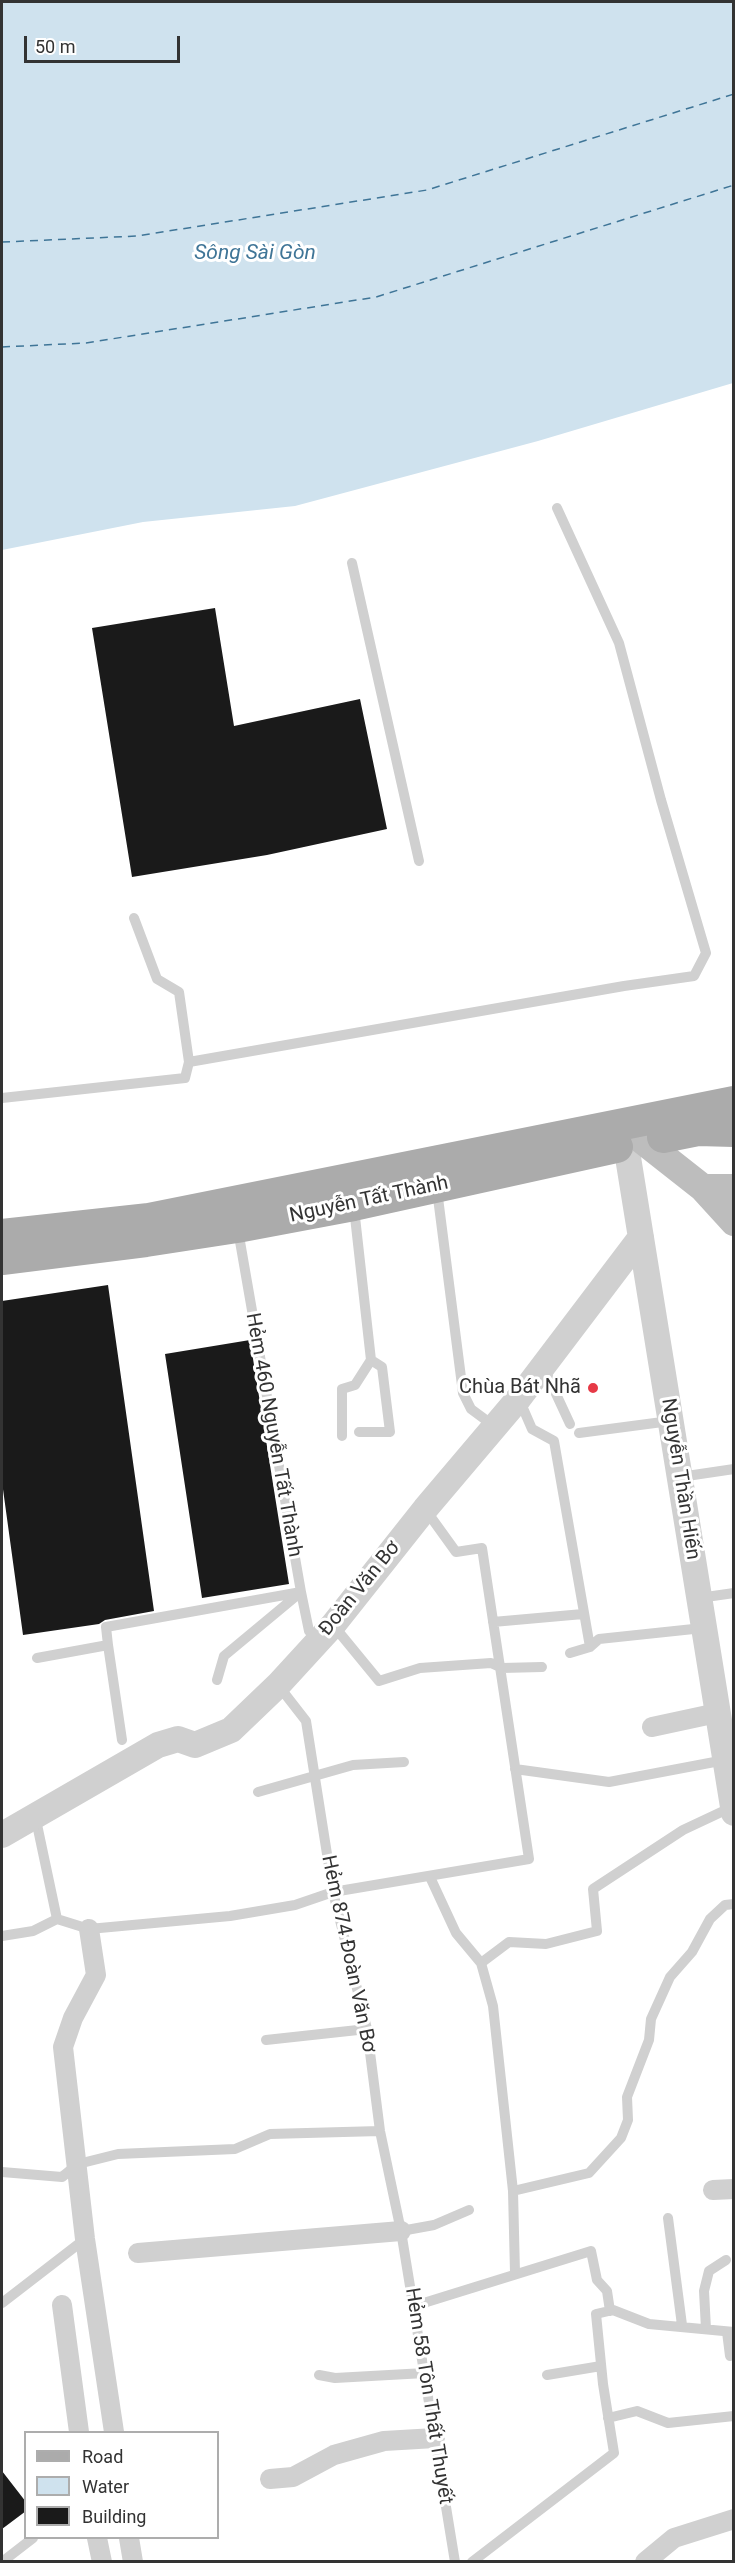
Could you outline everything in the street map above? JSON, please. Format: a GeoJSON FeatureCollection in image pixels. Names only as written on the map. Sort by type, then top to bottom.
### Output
{"type":"FeatureCollection","features":[{"type":"Feature","properties":{"kind":"main road","name":"Nguyễn Tất Thành"},"geometry":{"type":"LineString","coordinates":[[2,1259],[146,1241],[354,1205],[698,1130],[730,1111]]}},
{"type":"Feature","properties":{"kind":"main road","name":"Nguyễn Tất Thành"},"geometry":{"type":"LineString","coordinates":[[2,1235],[149,1219],[730,1111]]}},
{"type":"Feature","properties":{"kind":"main road"},"geometry":{"type":"LineString","coordinates":[[634,1143],[703,1188],[734,1222]]}},
{"type":"Feature","properties":{"kind":"main road"},"geometry":{"type":"LineString","coordinates":[[703,1188],[734,1188]]}},
{"type":"Feature","properties":{"kind":"street","name":"Nguyễn Thần Hiến"},"geometry":{"type":"LineString","coordinates":[[634,1143],[641,1237],[717,1713],[728,1767],[733,1810]]}},
{"type":"Feature","properties":{"kind":"street","name":"Đoàn Văn Bơ"},"geometry":{"type":"LineString","coordinates":[[2,1835],[158,1745],[178,1739],[195,1745],[231,1730],[278,1685],[325,1633],[425,1509],[519,1398],[641,1237]]}},
{"type":"Feature","properties":{"kind":"street"},"geometry":{"type":"LineString","coordinates":[[652,1727],[717,1713]]}},
{"type":"Feature","properties":{"kind":"street"},"geometry":{"type":"LineString","coordinates":[[89,1929],[96,1975],[73,2018],[63,2048],[85,2239],[114,2431]]}},
{"type":"Feature","properties":{"kind":"street"},"geometry":{"type":"LineString","coordinates":[[713,2190],[734,2189]]}},
{"type":"Feature","properties":{"kind":"street"},"geometry":{"type":"LineString","coordinates":[[138,2253],[401,2232]]}},
{"type":"Feature","properties":{"kind":"street"},"geometry":{"type":"LineString","coordinates":[[62,2305],[79,2431]]}},
{"type":"Feature","properties":{"kind":"street"},"geometry":{"type":"LineString","coordinates":[[270,2479],[293,2477],[334,2455],[384,2441],[435,2438]]}},
{"type":"Feature","properties":{"kind":"street"},"geometry":{"type":"LineString","coordinates":[[645,2562],[675,2538],[734,2519]]}},
{"type":"Feature","properties":{"kind":"street"},"geometry":{"type":"LineString","coordinates":[[97,2539],[102,2562]]}},
{"type":"Feature","properties":{"kind":"street"},"geometry":{"type":"LineString","coordinates":[[129,2539],[133,2562]]}},
{"type":"Feature","properties":{"kind":"lane"},"geometry":{"type":"LineString","coordinates":[[189,1062],[624,986],[694,976],[706,953],[661,800],[620,643],[557,507]]}},
{"type":"Feature","properties":{"kind":"lane"},"geometry":{"type":"LineString","coordinates":[[352,563],[419,861]]}},
{"type":"Feature","properties":{"kind":"lane"},"geometry":{"type":"LineString","coordinates":[[2,1098],[185,1078],[189,1062],[179,992],[157,979],[134,918]]}},
{"type":"Feature","properties":{"kind":"lane"},"geometry":{"type":"LineString","coordinates":[[437,1187],[463,1393],[471,1409],[494,1427]]}},
{"type":"Feature","properties":{"kind":"lane"},"geometry":{"type":"LineString","coordinates":[[342,1436],[342,1389],[355,1385],[371,1360],[354,1205]]}},
{"type":"Feature","properties":{"kind":"lane","name":"Hẻm 460 Nguyễn Tất Thành"},"geometry":{"type":"LineString","coordinates":[[237,1227],[309,1631],[325,1633],[380,1681],[420,1668],[491,1663],[500,1667]]}},
{"type":"Feature","properties":{"kind":"lane"},"geometry":{"type":"LineString","coordinates":[[359,1432],[390,1432],[382,1367],[371,1360]]}},
{"type":"Feature","properties":{"kind":"lane"},"geometry":{"type":"LineString","coordinates":[[543,1365],[570,1424]]}},
{"type":"Feature","properties":{"kind":"lane"},"geometry":{"type":"LineString","coordinates":[[519,1398],[532,1429],[554,1442],[582,1614],[590,1647]]}},
{"type":"Feature","properties":{"kind":"lane"},"geometry":{"type":"LineString","coordinates":[[579,1433],[670,1421]]}},
{"type":"Feature","properties":{"kind":"lane"},"geometry":{"type":"LineString","coordinates":[[679,1477],[734,1469]]}},
{"type":"Feature","properties":{"kind":"lane"},"geometry":{"type":"LineString","coordinates":[[2,1936],[33,1931],[57,1919],[89,1929],[230,1916],[295,1905],[333,1892],[529,1859],[482,1548],[456,1552],[425,1509]]}},
{"type":"Feature","properties":{"kind":"lane"},"geometry":{"type":"LineString","coordinates":[[122,1740],[106,1627],[301,1592]]}},
{"type":"Feature","properties":{"kind":"lane"},"geometry":{"type":"LineString","coordinates":[[217,1680],[224,1656],[301,1592]]}},
{"type":"Feature","properties":{"kind":"lane"},"geometry":{"type":"LineString","coordinates":[[699,1598],[734,1593]]}},
{"type":"Feature","properties":{"kind":"lane"},"geometry":{"type":"LineString","coordinates":[[493,1622],[582,1614]]}},
{"type":"Feature","properties":{"kind":"lane"},"geometry":{"type":"LineString","coordinates":[[570,1653],[590,1647],[599,1639],[704,1628]]}},
{"type":"Feature","properties":{"kind":"lane"},"geometry":{"type":"LineString","coordinates":[[37,1658],[108,1645]]}},
{"type":"Feature","properties":{"kind":"lane"},"geometry":{"type":"LineString","coordinates":[[500,1667],[542,1667]]}},
{"type":"Feature","properties":{"kind":"lane","name":"Hẻm 874 Đoàn Văn Bơ"},"geometry":{"type":"LineString","coordinates":[[278,1685],[306,1721],[333,1892],[367,2029],[380,2131],[401,2232]]}},
{"type":"Feature","properties":{"kind":"lane"},"geometry":{"type":"LineString","coordinates":[[258,1792],[314,1775],[376,1762],[404,1762]]}},
{"type":"Feature","properties":{"kind":"lane"},"geometry":{"type":"LineString","coordinates":[[515,1769],[609,1782],[728,1767]]}},
{"type":"Feature","properties":{"kind":"lane"},"geometry":{"type":"LineString","coordinates":[[481,1963],[509,1942],[546,1944],[597,1931],[593,1889],[683,1830],[733,1810]]}},
{"type":"Feature","properties":{"kind":"lane"},"geometry":{"type":"LineString","coordinates":[[35,1814],[57,1919]]}},
{"type":"Feature","properties":{"kind":"lane"},"geometry":{"type":"LineString","coordinates":[[430,1877],[456,1933],[481,1963],[493,2006],[513,2191],[515,2273]]}},
{"type":"Feature","properties":{"kind":"lane"},"geometry":{"type":"LineString","coordinates":[[513,2191],[589,2174],[621,2138],[628,2120],[627,2097],[649,2040],[651,2019],[670,1977],[692,1952],[710,1919],[725,1905],[734,1904]]}},
{"type":"Feature","properties":{"kind":"lane"},"geometry":{"type":"LineString","coordinates":[[266,2040],[367,2029]]}},
{"type":"Feature","properties":{"kind":"lane"},"geometry":{"type":"LineString","coordinates":[[2,2172],[62,2177],[78,2164],[118,2154],[235,2149],[270,2134],[380,2131]]}},
{"type":"Feature","properties":{"kind":"lane"},"geometry":{"type":"LineString","coordinates":[[401,2232],[434,2225],[469,2210]]}},
{"type":"Feature","properties":{"kind":"lane"},"geometry":{"type":"LineString","coordinates":[[668,2218],[682,2325]]}},
{"type":"Feature","properties":{"kind":"lane","name":"Hẻm 58 Tôn Thất Thuyết"},"geometry":{"type":"LineString","coordinates":[[401,2232],[455,2562]]}},
{"type":"Feature","properties":{"kind":"lane"},"geometry":{"type":"LineString","coordinates":[[2,2303],[85,2239]]}},
{"type":"Feature","properties":{"kind":"lane"},"geometry":{"type":"LineString","coordinates":[[414,2306],[591,2251],[597,2280],[607,2291],[610,2311]]}},
{"type":"Feature","properties":{"kind":"lane"},"geometry":{"type":"LineString","coordinates":[[706,2329],[704,2291],[710,2271],[726,2260]]}},
{"type":"Feature","properties":{"kind":"lane"},"geometry":{"type":"LineString","coordinates":[[472,2562],[614,2453],[596,2314],[610,2311],[649,2324],[682,2325],[730,2332],[730,2356]]}},
{"type":"Feature","properties":{"kind":"lane"},"geometry":{"type":"LineString","coordinates":[[547,2375],[601,2366]]}},
{"type":"Feature","properties":{"kind":"lane"},"geometry":{"type":"LineString","coordinates":[[319,2374],[335,2378],[425,2373]]}},
{"type":"Feature","properties":{"kind":"lane"},"geometry":{"type":"LineString","coordinates":[[608,2418],[638,2412],[668,2423],[734,2416]]}},
{"type":"Feature","properties":{"kind":"lane"},"geometry":{"type":"LineString","coordinates":[[2,2562],[32,2539]]}},
{"type":"Feature","properties":{"kind":"water","name":"Sông Sài Gòn"},"geometry":{"type":"Polygon","coordinates":[[[2,2],[733,2],[733,383],[538,441],[295,506],[143,522],[2,550],[2,2]]]}},
{"type":"Feature","properties":{"kind":"building"},"geometry":{"type":"Polygon","coordinates":[[[215,608],[234,726],[360,699],[387,829],[267,855],[132,877],[92,628],[215,608]]]}},
{"type":"Feature","properties":{"kind":"building"},"geometry":{"type":"Polygon","coordinates":[[[108,1285],[154,1611],[105,1620],[99,1624],[23,1635],[2,1482],[2,1301],[108,1285]]]}},
{"type":"Feature","properties":{"kind":"building"},"geometry":{"type":"Polygon","coordinates":[[[250,1340],[289,1584],[202,1598],[165,1354],[250,1340]]]}},
{"type":"Feature","properties":{"kind":"building"},"geometry":{"type":"Polygon","coordinates":[[[2,2471],[24,2499],[24,2512],[2,2529],[2,2471]]]}},
{"type":"Feature","properties":{"kind":"ferry route"},"geometry":{"type":"LineString","coordinates":[[2,242],[137,236],[427,190],[734,94]]}},
{"type":"Feature","properties":{"kind":"ferry route"},"geometry":{"type":"LineString","coordinates":[[2,347],[86,343],[376,297],[734,185]]}},
{"type":"Feature","properties":{"kind":"place","name":"Chùa Bát Nhã"},"geometry":{"type":"Point","coordinates":[593,1388]}}]}
